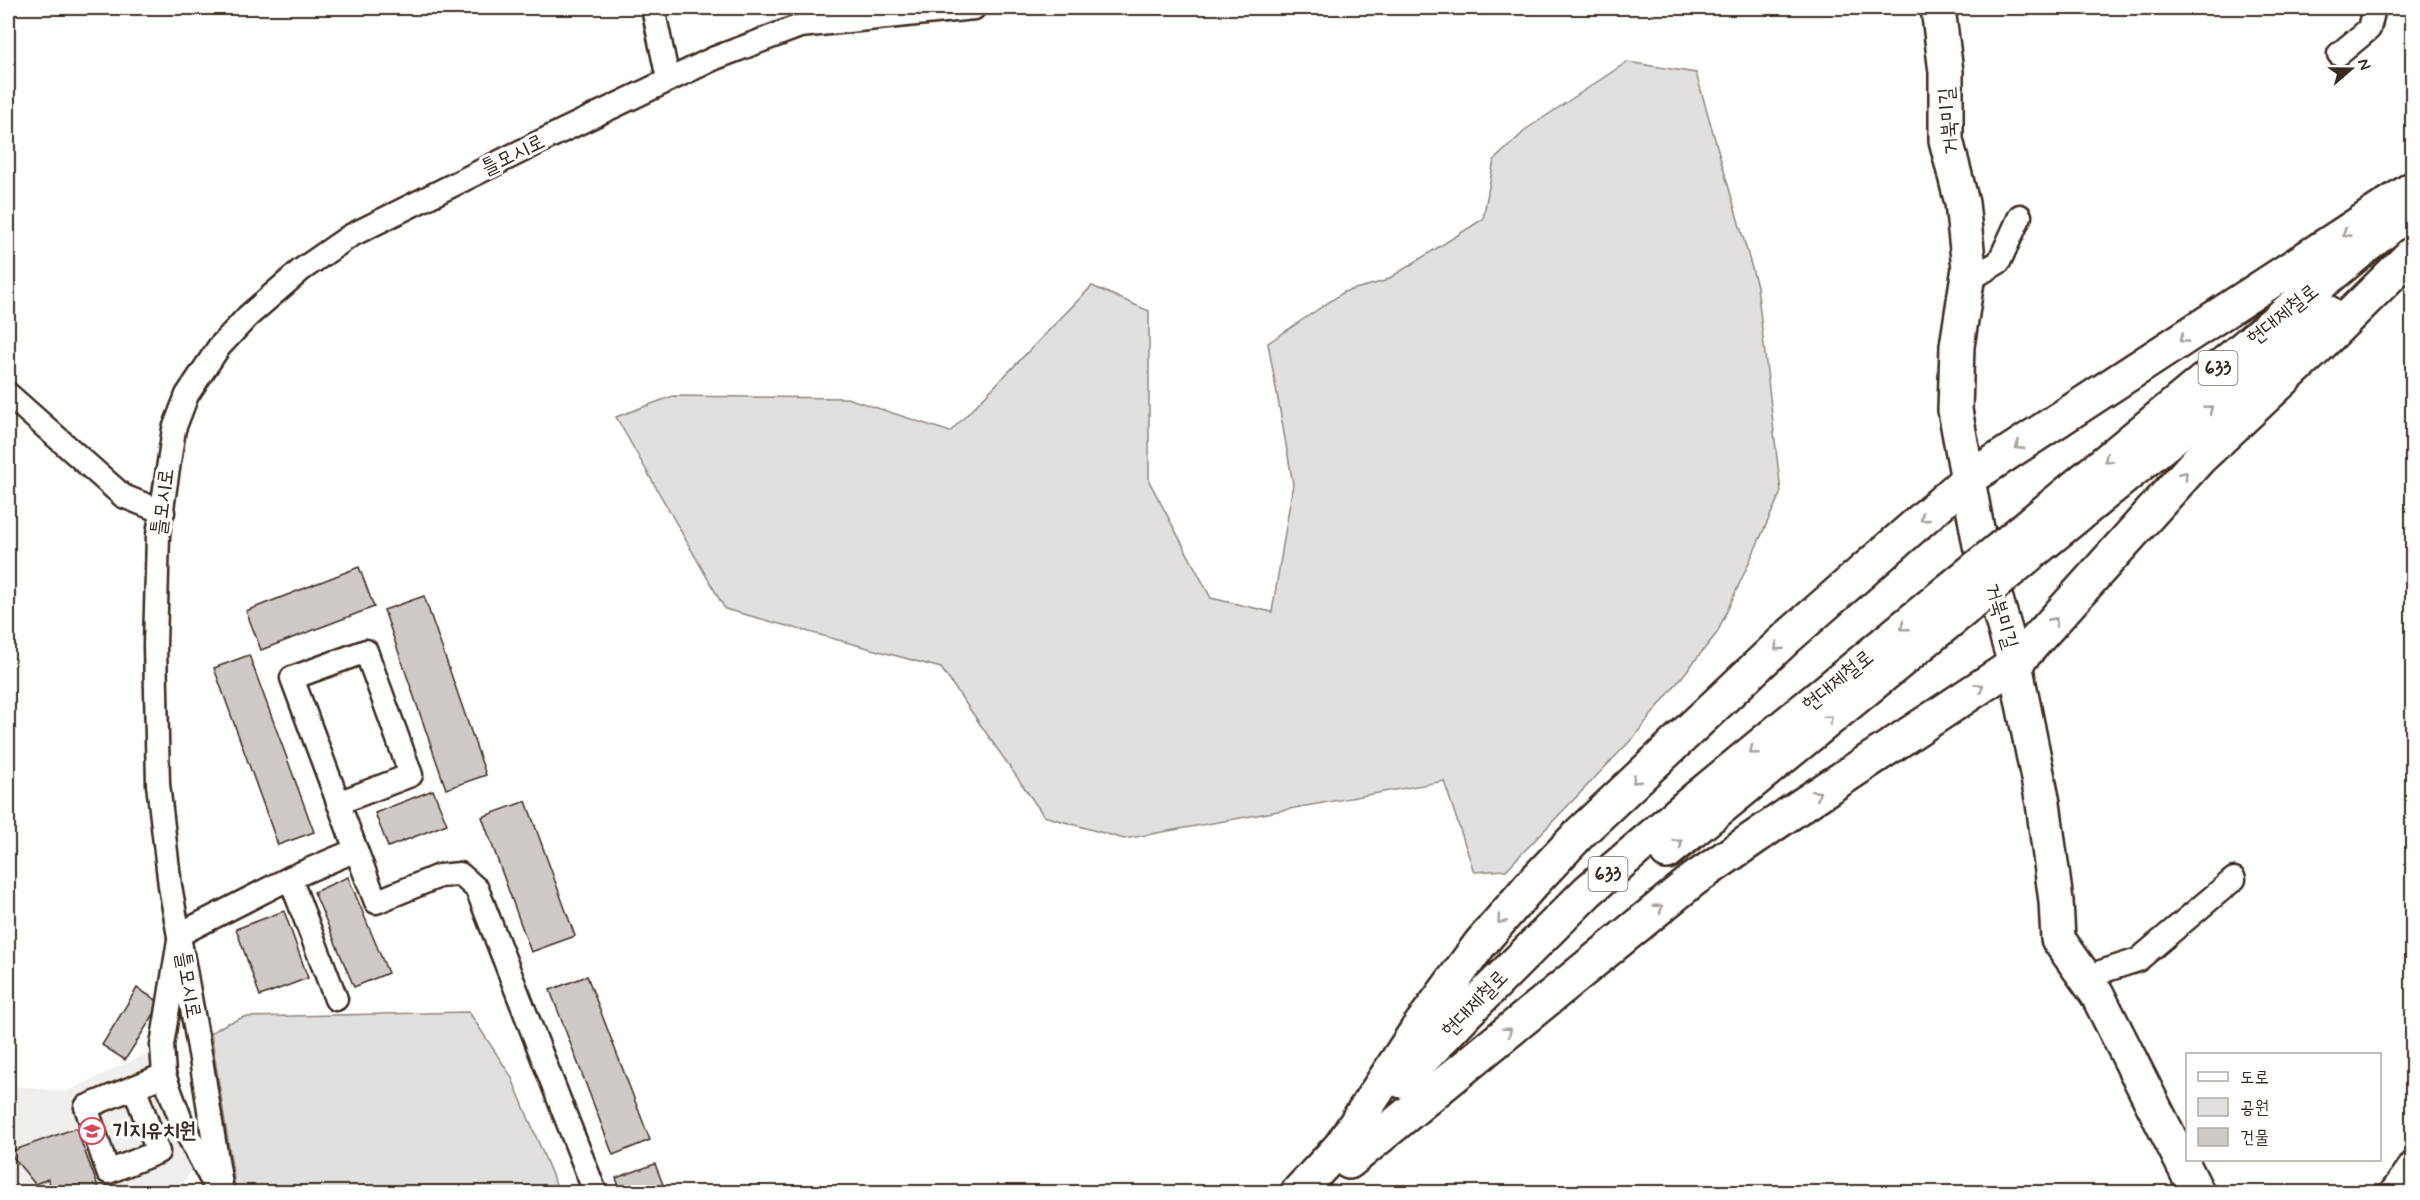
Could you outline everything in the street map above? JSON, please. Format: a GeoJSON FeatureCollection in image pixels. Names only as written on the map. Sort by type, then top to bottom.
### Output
{"type":"FeatureCollection","features":[{"type":"Feature","properties":{"kind":"main road","name":"거북미길"},"geometry":{"type":"LineString","coordinates":[[1938,8],[1946,72],[1946,140],[1962,204],[1969,268],[1957,346],[1955,410],[1980,545],[2015,664],[2043,803],[2056,901],[2058,939],[2097,994],[2197,1192]]}},
{"type":"Feature","properties":{"kind":"main road"},"geometry":{"type":"LineString","coordinates":[[1345,1154],[1419,1027],[1480,944],[1581,832],[1788,637],[1968,479],[2412,189]]}},
{"type":"Feature","properties":{"kind":"main road","name":"현대제철로"},"geometry":{"type":"LineString","coordinates":[[1298,1192],[1345,1154],[1468,1011],[1588,891],[1694,800],[1955,600],[2028,540],[2412,208]]}},
{"type":"Feature","properties":{"kind":"main road","name":"현대제철로"},"geometry":{"type":"LineString","coordinates":[[2028,540],[2412,242]]}},
{"type":"Feature","properties":{"kind":"main road"},"geometry":{"type":"LineString","coordinates":[[1345,1154],[1693,880],[2015,664],[2199,459],[2311,354],[2412,254]]}},
{"type":"Feature","properties":{"kind":"main road","name":"현대제철로"},"geometry":{"type":"LineString","coordinates":[[1323,1192],[1345,1154]]}},
{"type":"Feature","properties":{"kind":"street"},"geometry":{"type":"LineString","coordinates":[[653,8],[668,79]]}},
{"type":"Feature","properties":{"kind":"street","name":"틀모시로"},"geometry":{"type":"LineString","coordinates":[[220,1192],[180,934],[170,886],[158,784],[155,645],[158,535],[174,429],[187,395],[219,347],[249,316],[301,270],[350,236],[668,79],[803,17],[974,8]]}},
{"type":"Feature","properties":{"kind":"street"},"geometry":{"type":"LineString","coordinates":[[2339,54],[2369,29],[2374,8]]}},
{"type":"Feature","properties":{"kind":"street"},"geometry":{"type":"LineString","coordinates":[[1967,281],[1999,262],[2020,216]]}},
{"type":"Feature","properties":{"kind":"street"},"geometry":{"type":"LineString","coordinates":[[8,394],[123,496],[163,512]]}},
{"type":"Feature","properties":{"kind":"street"},"geometry":{"type":"LineString","coordinates":[[338,803],[411,775],[366,651],[292,678],[338,803],[376,902],[439,876],[460,874],[477,889],[595,1192]]}},
{"type":"Feature","properties":{"kind":"street"},"geometry":{"type":"LineString","coordinates":[[220,1192],[183,1126],[164,1074],[162,1045],[180,934],[290,878],[356,850]]}},
{"type":"Feature","properties":{"kind":"street"},"geometry":{"type":"LineString","coordinates":[[290,878],[336,999]]}},
{"type":"Feature","properties":{"kind":"street"},"geometry":{"type":"LineString","coordinates":[[2085,977],[2138,960],[2234,879]]}},
{"type":"Feature","properties":{"kind":"street"},"geometry":{"type":"LineString","coordinates":[[134,1087],[164,1074]]}},
{"type":"Feature","properties":{"kind":"street"},"geometry":{"type":"LineString","coordinates":[[2391,1192],[2412,1163]]}},
{"type":"Feature","properties":{"kind":"shaded area","name":"기지유치원"},"geometry":{"type":"Polygon","coordinates":[[[147,1053],[192,1169],[179,1192],[8,1192],[8,1085],[66,1092],[147,1053]]]}},
{"type":"Feature","properties":{"kind":"green space"},"geometry":{"type":"Polygon","coordinates":[[[1627,62],[1696,73],[1757,286],[1781,492],[1717,633],[1633,738],[1506,870],[1474,872],[1444,781],[1124,839],[1044,816],[941,668],[725,609],[616,417],[673,396],[847,398],[950,432],[1092,286],[1149,311],[1149,481],[1211,598],[1272,612],[1293,484],[1268,343],[1344,292],[1385,281],[1483,219],[1494,160],[1528,128],[1627,62]]]}},
{"type":"Feature","properties":{"kind":"green space"},"geometry":{"type":"Polygon","coordinates":[[[469,1012],[511,1076],[559,1192],[236,1192],[211,1033],[244,1017],[469,1012]]]}},
{"type":"Feature","properties":{"kind":"building"},"geometry":{"type":"Polygon","coordinates":[[[359,567],[374,607],[261,650],[246,611],[359,567]]]}},
{"type":"Feature","properties":{"kind":"building"},"geometry":{"type":"Polygon","coordinates":[[[424,596],[486,775],[446,789],[384,610],[424,596]]]}},
{"type":"Feature","properties":{"kind":"building"},"geometry":{"type":"Polygon","coordinates":[[[249,655],[314,832],[278,845],[214,668],[249,655]]]}},
{"type":"Feature","properties":{"kind":"building"},"geometry":{"type":"Polygon","coordinates":[[[433,790],[447,824],[388,847],[375,813],[433,790]]]}},
{"type":"Feature","properties":{"kind":"building"},"geometry":{"type":"Polygon","coordinates":[[[526,801],[575,936],[531,952],[482,817],[526,801]]]}},
{"type":"Feature","properties":{"kind":"building"},"geometry":{"type":"Polygon","coordinates":[[[348,877],[388,973],[354,987],[314,892],[348,877]]]}},
{"type":"Feature","properties":{"kind":"building"},"geometry":{"type":"Polygon","coordinates":[[[284,911],[308,978],[260,996],[236,929],[284,911]]]}},
{"type":"Feature","properties":{"kind":"building"},"geometry":{"type":"Polygon","coordinates":[[[587,976],[650,1140],[613,1155],[550,990],[587,976]]]}},
{"type":"Feature","properties":{"kind":"building"},"geometry":{"type":"Polygon","coordinates":[[[137,988],[161,1003],[125,1060],[102,1045],[137,988]]]}},
{"type":"Feature","properties":{"kind":"building"},"geometry":{"type":"Polygon","coordinates":[[[76,1128],[100,1192],[53,1192],[48,1179],[35,1184],[9,1152],[76,1128]]]}},
{"type":"Feature","properties":{"kind":"building"},"geometry":{"type":"Polygon","coordinates":[[[655,1164],[666,1192],[621,1192],[616,1178],[655,1164]]]}},
{"type":"Feature","properties":{"kind":"place","name":"기지유치원"},"geometry":{"type":"Point","coordinates":[92,1131]}}]}
